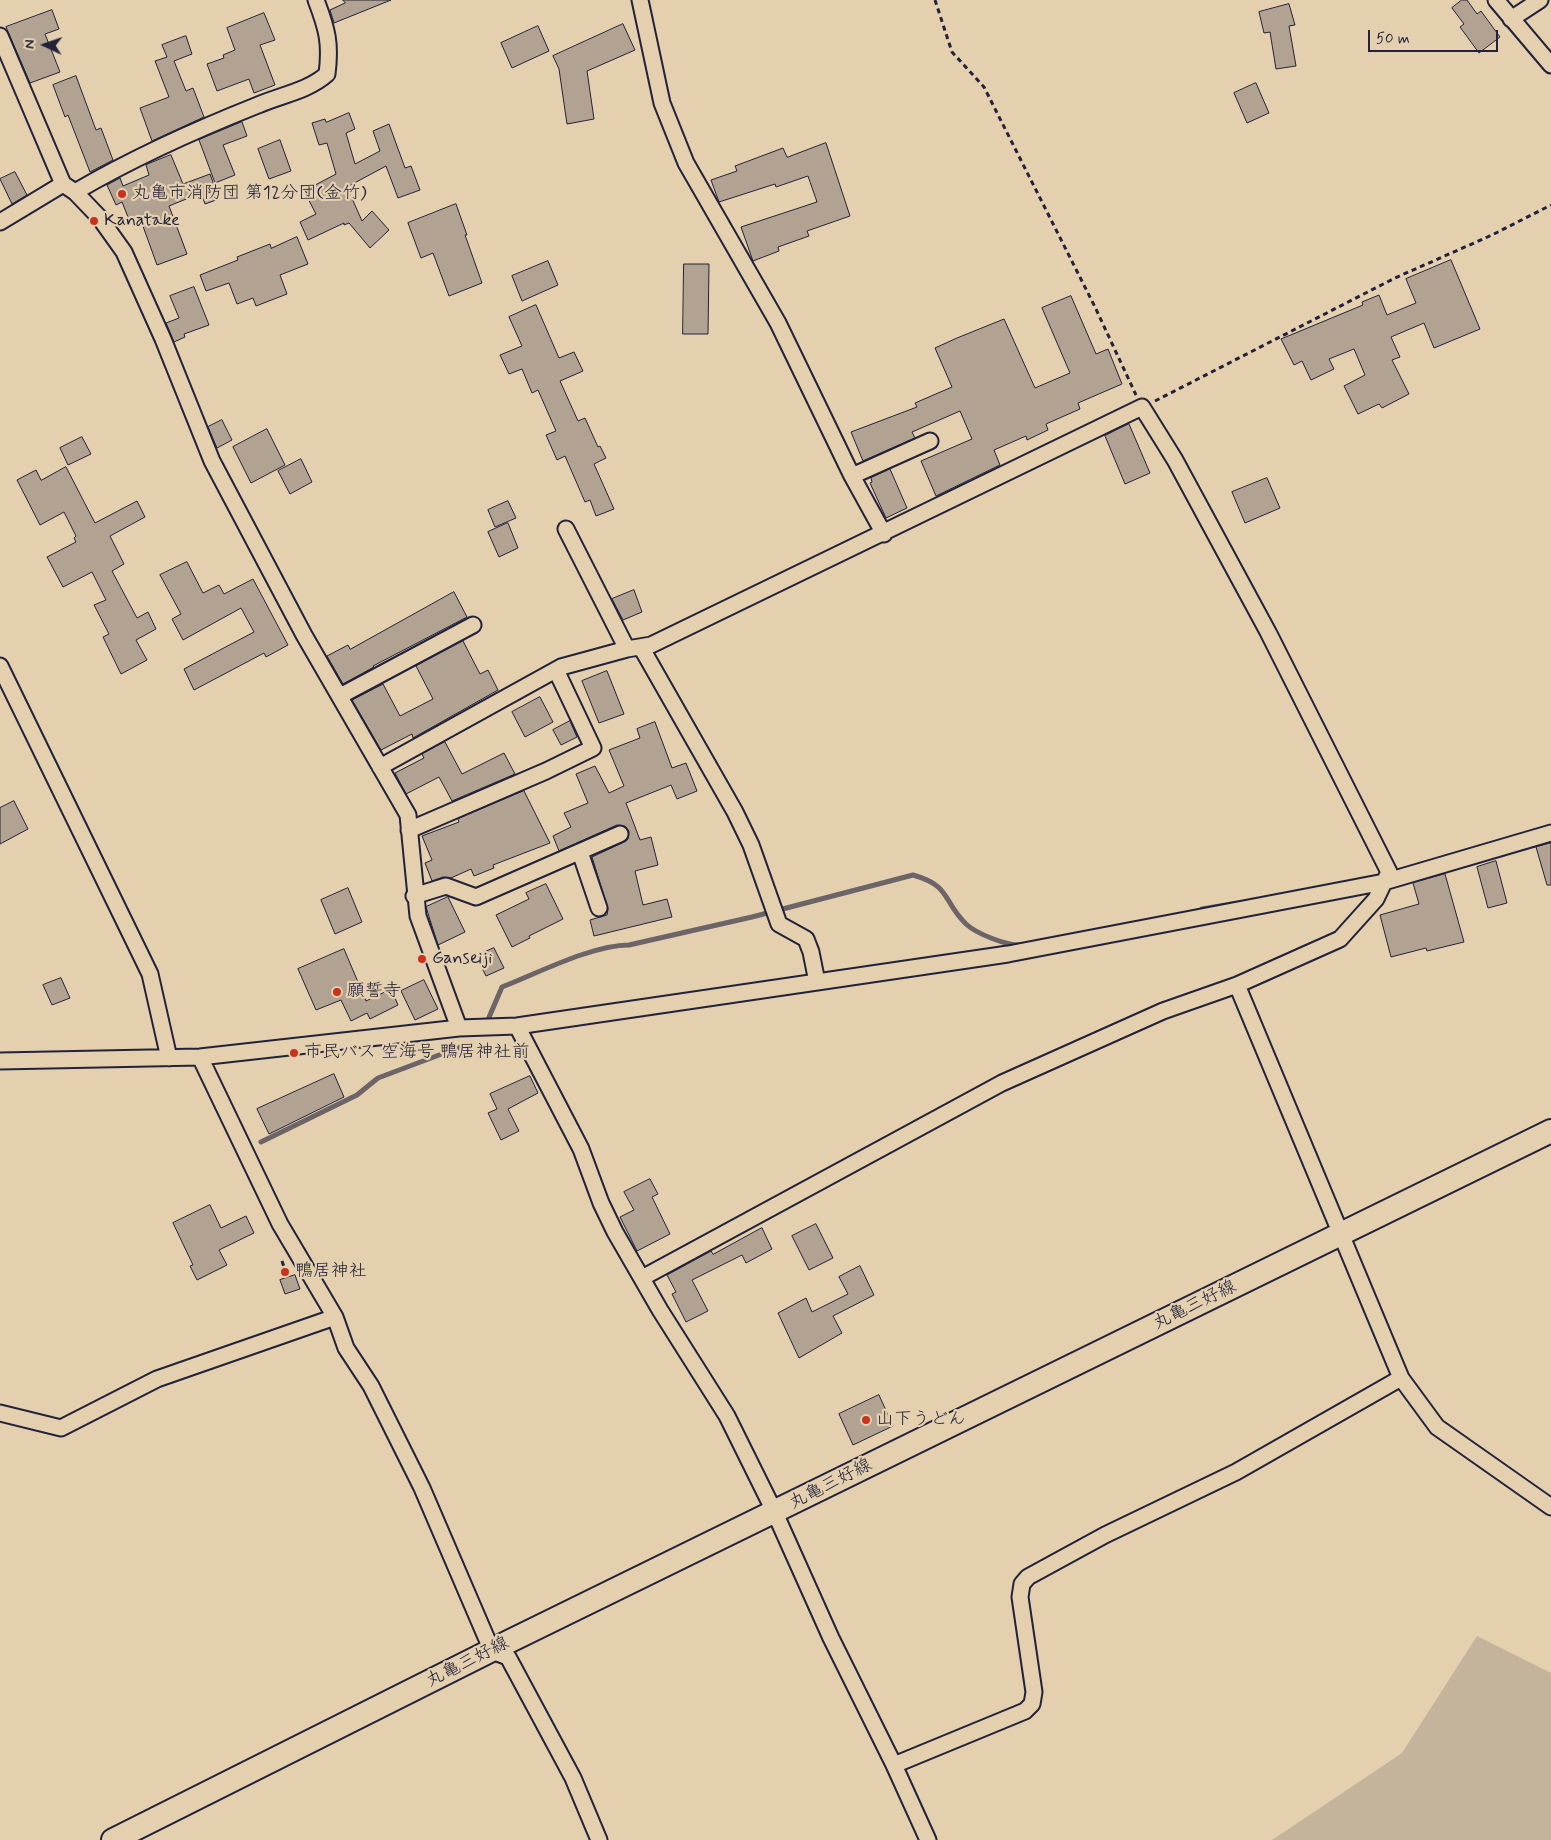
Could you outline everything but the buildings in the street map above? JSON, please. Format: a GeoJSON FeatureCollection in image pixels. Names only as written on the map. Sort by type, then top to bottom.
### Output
{"type":"FeatureCollection","features":[{"type":"Feature","properties":{"kind":"main road","name":"丸亀三好線"},"geometry":{"type":"LineString","coordinates":[[112,1840],[1551,1131]]}},
{"type":"Feature","properties":{"kind":"street"},"geometry":{"type":"LineString","coordinates":[[0,222],[69,188],[108,173],[258,105],[315,85],[327,74],[330,50],[325,23],[316,0]]}},
{"type":"Feature","properties":{"kind":"street"},"geometry":{"type":"LineString","coordinates":[[640,0],[662,103],[686,162],[778,323],[852,476],[884,534]]}},
{"type":"Feature","properties":{"kind":"street"},"geometry":{"type":"LineString","coordinates":[[1496,0],[1551,65]]}},
{"type":"Feature","properties":{"kind":"street"},"geometry":{"type":"LineString","coordinates":[[1510,18],[1540,0]]}},
{"type":"Feature","properties":{"kind":"street"},"geometry":{"type":"LineString","coordinates":[[0,36],[69,188],[99,217],[124,252],[163,339],[212,462],[304,635],[408,815],[414,896],[418,916],[459,1028]]}},
{"type":"Feature","properties":{"kind":"street"},"geometry":{"type":"LineString","coordinates":[[380,767],[556,670],[650,645],[884,534],[1142,407],[1175,460],[1268,632],[1386,877]]}},
{"type":"Feature","properties":{"kind":"street"},"geometry":{"type":"LineString","coordinates":[[852,476],[930,440]]}},
{"type":"Feature","properties":{"kind":"street"},"geometry":{"type":"LineString","coordinates":[[566,529],[634,648],[734,812],[751,845],[779,924],[806,939],[811,952],[817,982]]}},
{"type":"Feature","properties":{"kind":"street"},"geometry":{"type":"LineString","coordinates":[[340,696],[472,625]]}},
{"type":"Feature","properties":{"kind":"street"},"geometry":{"type":"LineString","coordinates":[[0,666],[150,974],[169,1058]]}},
{"type":"Feature","properties":{"kind":"street"},"geometry":{"type":"LineString","coordinates":[[409,830],[546,771],[592,748],[556,670]]}},
{"type":"Feature","properties":{"kind":"street"},"geometry":{"type":"LineString","coordinates":[[0,1061],[200,1058],[459,1028],[517,1026],[1008,954],[1386,877],[1551,833]]}},
{"type":"Feature","properties":{"kind":"street"},"geometry":{"type":"LineString","coordinates":[[414,896],[446,886],[476,897],[620,834]]}},
{"type":"Feature","properties":{"kind":"street"},"geometry":{"type":"LineString","coordinates":[[580,852],[599,908]]}},
{"type":"Feature","properties":{"kind":"street"},"geometry":{"type":"LineString","coordinates":[[642,1278],[1002,1084],[1162,1011],[1237,985],[1340,939],[1376,899],[1386,877]]}},
{"type":"Feature","properties":{"kind":"street"},"geometry":{"type":"LineString","coordinates":[[1237,985],[1292,1113],[1340,1236],[1401,1378],[1437,1427],[1551,1507]]}},
{"type":"Feature","properties":{"kind":"street"},"geometry":{"type":"LineString","coordinates":[[517,1026],[581,1149],[601,1203],[660,1310],[727,1416],[775,1513],[831,1638],[894,1765],[928,1840]]}},
{"type":"Feature","properties":{"kind":"street"},"geometry":{"type":"LineString","coordinates":[[200,1058],[280,1224],[335,1317],[346,1348],[371,1386],[422,1488],[492,1652],[508,1657],[573,1778],[599,1840]]}},
{"type":"Feature","properties":{"kind":"street"},"geometry":{"type":"LineString","coordinates":[[0,1413],[61,1428],[157,1379],[335,1317]]}},
{"type":"Feature","properties":{"kind":"street"},"geometry":{"type":"LineString","coordinates":[[894,1765],[1024,1711],[1032,1704],[1034,1692],[1020,1597],[1022,1584],[1028,1577],[1105,1535],[1236,1472],[1401,1378]]}},
{"type":"Feature","properties":{"kind":"path"},"geometry":{"type":"LineString","coordinates":[[935,0],[952,52],[984,87],[1095,307],[1142,407],[1395,278],[1492,235],[1551,205]]}},
{"type":"Feature","properties":{"kind":"shaded area"},"geometry":{"type":"Polygon","coordinates":[[[1477,1636],[1551,1673],[1551,1840],[1272,1840],[1402,1753],[1477,1636]]]}},
{"type":"Feature","properties":{"kind":"waterway"},"geometry":{"type":"LineString","coordinates":[[487,1022],[502,987],[582,955],[614,946],[629,945],[752,917],[913,875],[925,879],[941,889],[958,916],[971,928],[999,941],[1020,945]]}},
{"type":"Feature","properties":{"kind":"waterway"},"geometry":{"type":"LineString","coordinates":[[1202,909],[1238,903]]}},
{"type":"Feature","properties":{"kind":"waterway"},"geometry":{"type":"LineString","coordinates":[[261,1142],[357,1095],[378,1078],[463,1046]]}},
{"type":"Feature","properties":{"kind":"place","name":"丸亀市消防団 第12分団(金竹)"},"geometry":{"type":"Point","coordinates":[122,194]}},
{"type":"Feature","properties":{"kind":"place","name":"Kanatake"},"geometry":{"type":"Point","coordinates":[94,221]}},
{"type":"Feature","properties":{"kind":"place","name":"Ganseiji"},"geometry":{"type":"Point","coordinates":[422,959]}},
{"type":"Feature","properties":{"kind":"place","name":"願誓寺"},"geometry":{"type":"Point","coordinates":[337,992]}},
{"type":"Feature","properties":{"kind":"place","name":"市民バス 空海号 鴨居神社前"},"geometry":{"type":"Point","coordinates":[294,1053]}},
{"type":"Feature","properties":{"kind":"place","name":"鴨居神社"},"geometry":{"type":"Point","coordinates":[285,1272]}},
{"type":"Feature","properties":{"kind":"place","name":"山下うどん"},"geometry":{"type":"Point","coordinates":[866,1420]}}]}
